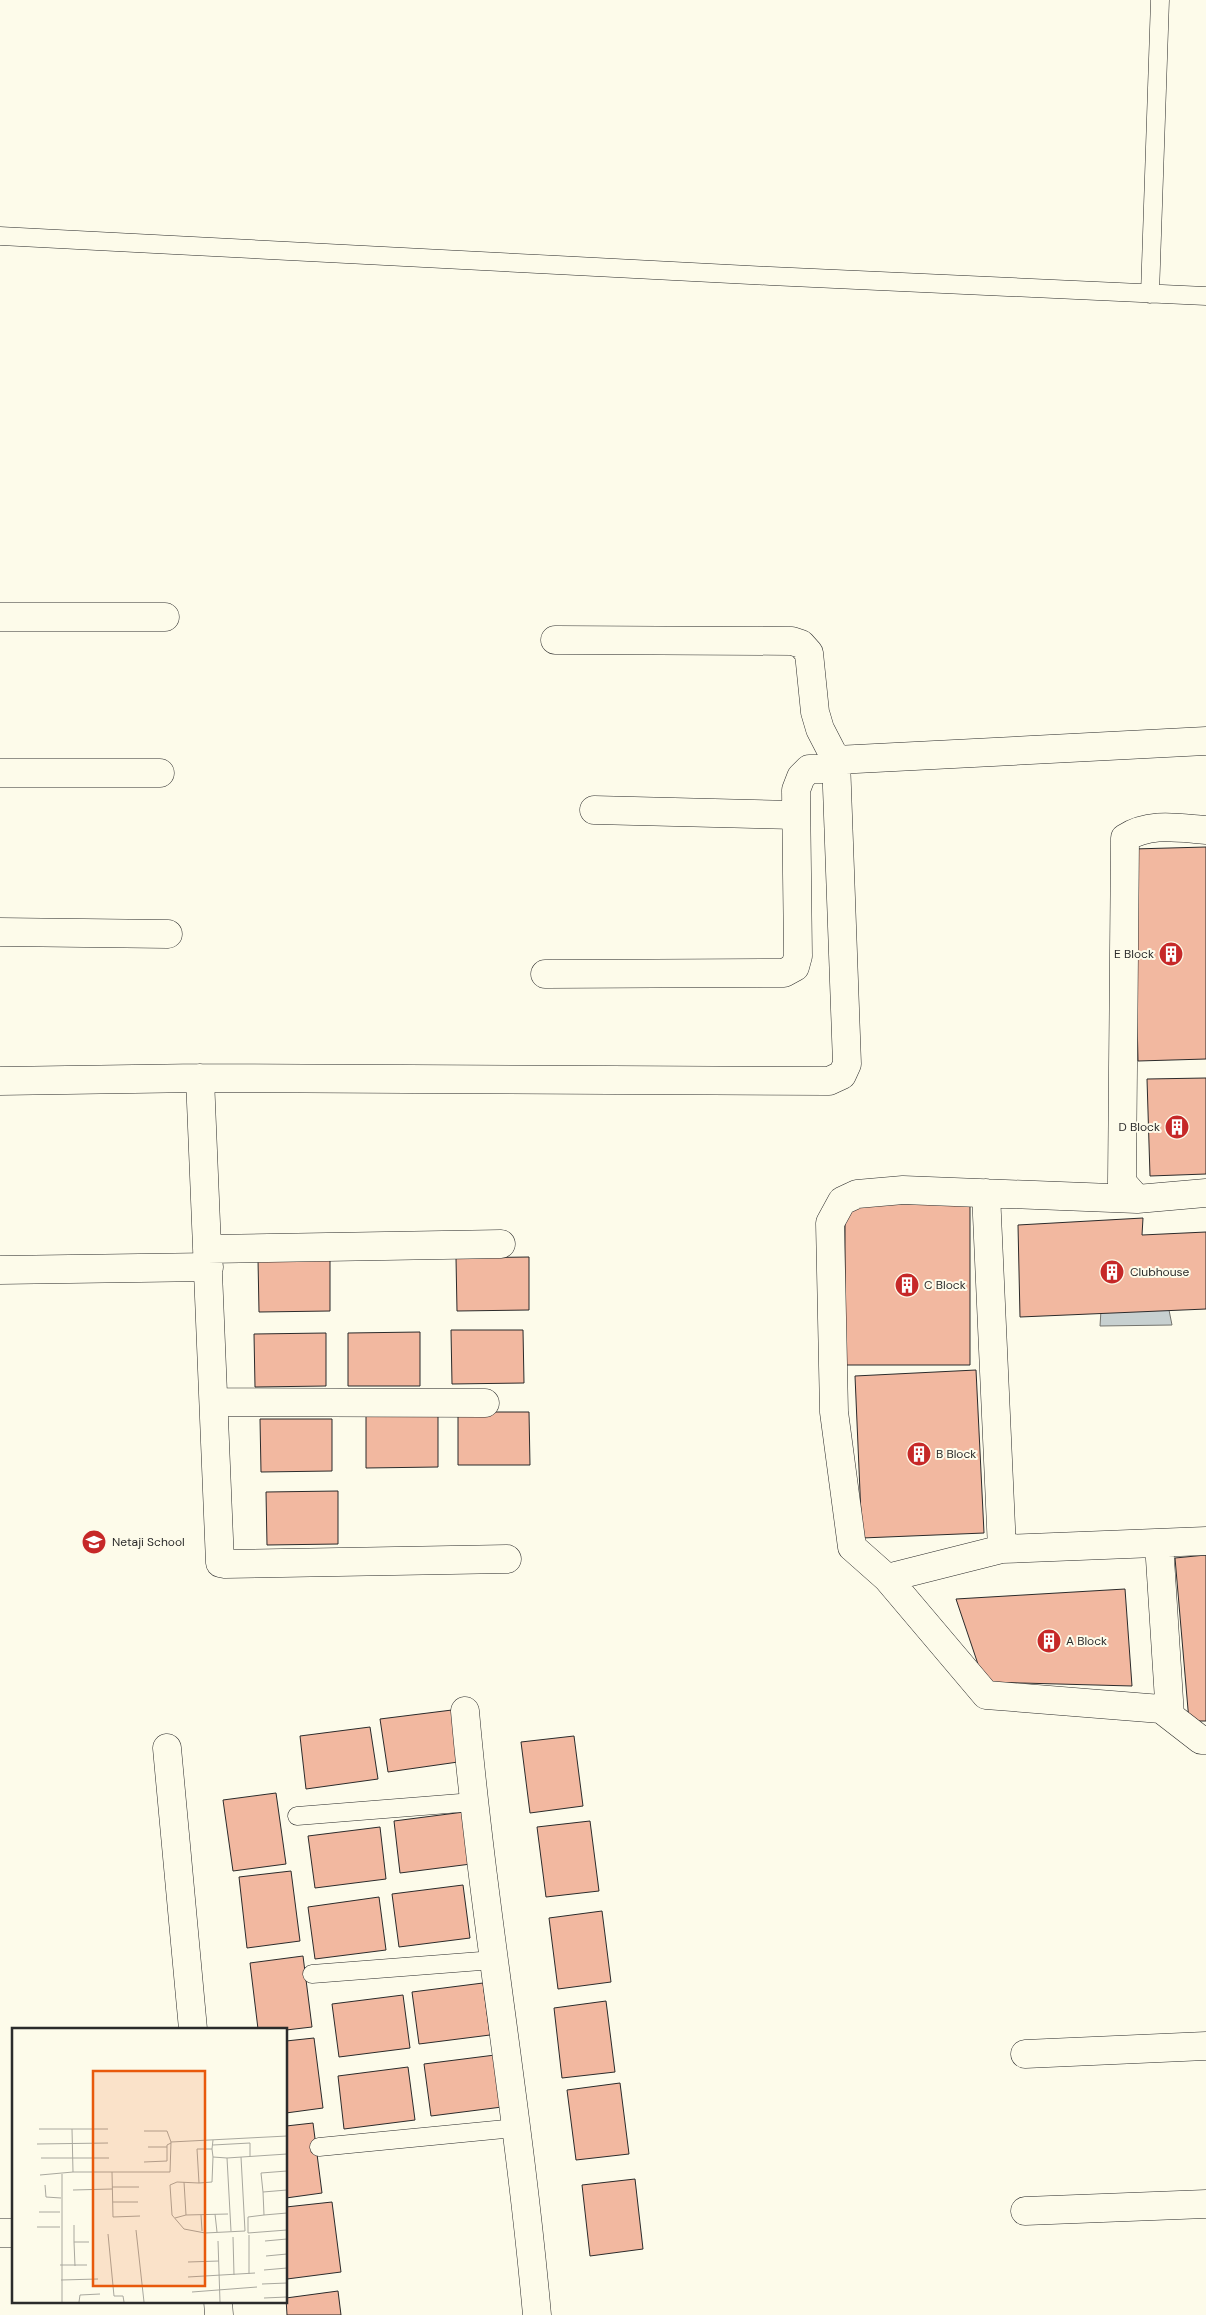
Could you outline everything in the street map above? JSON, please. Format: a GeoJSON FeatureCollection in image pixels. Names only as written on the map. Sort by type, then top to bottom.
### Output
{"type":"FeatureCollection","features":[{"type":"Feature","properties":{"kind":"street"},"geometry":{"type":"LineString","coordinates":[[0,617],[165,617]]}},
{"type":"Feature","properties":{"kind":"street"},"geometry":{"type":"LineString","coordinates":[[0,1081],[200,1078],[829,1081],[842,1076],[847,1064],[836,764],[820,729],[815,712],[809,653],[801,644],[792,641],[555,640]]}},
{"type":"Feature","properties":{"kind":"street"},"geometry":{"type":"LineString","coordinates":[[545,974],[784,973],[794,967],[798,956],[796,790],[801,777],[809,769],[836,764],[1206,740]]}},
{"type":"Feature","properties":{"kind":"street"},"geometry":{"type":"LineString","coordinates":[[0,773],[160,773]]}},
{"type":"Feature","properties":{"kind":"street"},"geometry":{"type":"LineString","coordinates":[[594,810],[796,815]]}},
{"type":"Feature","properties":{"kind":"street"},"geometry":{"type":"LineString","coordinates":[[1137,1199],[1122,1182],[1125,838],[1135,831],[1152,826],[1206,830]]}},
{"type":"Feature","properties":{"kind":"street"},"geometry":{"type":"LineString","coordinates":[[0,932],[168,934]]}},
{"type":"Feature","properties":{"kind":"street"},"geometry":{"type":"LineString","coordinates":[[200,1078],[220,1562],[225,1564],[506,1559]]}},
{"type":"Feature","properties":{"kind":"street"},"geometry":{"type":"LineString","coordinates":[[1206,1193],[1137,1199],[903,1190],[857,1194],[842,1201],[830,1223],[834,1412],[852,1547],[887,1578],[986,1695],[1161,1709],[1201,1740],[1206,1740]]}},
{"type":"Feature","properties":{"kind":"street"},"geometry":{"type":"LineString","coordinates":[[986,1194],[1002,1549]]}},
{"type":"Feature","properties":{"kind":"street"},"geometry":{"type":"LineString","coordinates":[[0,1270],[501,1244]]}},
{"type":"Feature","properties":{"kind":"street"},"geometry":{"type":"LineString","coordinates":[[214,1402],[485,1403]]}},
{"type":"Feature","properties":{"kind":"street"},"geometry":{"type":"LineString","coordinates":[[887,1578],[1002,1549],[1206,1541]]}},
{"type":"Feature","properties":{"kind":"street"},"geometry":{"type":"LineString","coordinates":[[1159,1543],[1170,1716]]}},
{"type":"Feature","properties":{"kind":"street"},"geometry":{"type":"LineString","coordinates":[[465,1711],[473,1802],[527,2209],[537,2315]]}},
{"type":"Feature","properties":{"kind":"street"},"geometry":{"type":"LineString","coordinates":[[167,1748],[193,2028]]}},
{"type":"Feature","properties":{"kind":"street"},"geometry":{"type":"LineString","coordinates":[[1025,2054],[1206,2046]]}},
{"type":"Feature","properties":{"kind":"street"},"geometry":{"type":"LineString","coordinates":[[1025,2211],[1206,2204]]}},
{"type":"Feature","properties":{"kind":"street"},"geometry":{"type":"LineString","coordinates":[[218,2302],[219,2315]]}},
{"type":"Feature","properties":{"kind":"lane"},"geometry":{"type":"LineString","coordinates":[[1150,294],[1160,0]]}},
{"type":"Feature","properties":{"kind":"lane"},"geometry":{"type":"LineString","coordinates":[[0,236],[1206,296]]}},
{"type":"Feature","properties":{"kind":"lane"},"geometry":{"type":"LineString","coordinates":[[297,1816],[473,1802]]}},
{"type":"Feature","properties":{"kind":"lane"},"geometry":{"type":"LineString","coordinates":[[312,1974],[494,1960]]}},
{"type":"Feature","properties":{"kind":"lane"},"geometry":{"type":"LineString","coordinates":[[319,2146],[516,2128]]}},
{"type":"Feature","properties":{"kind":"shaded area"},"geometry":{"type":"Polygon","coordinates":[[[1164,1285],[1172,1325],[1100,1326],[1101,1310],[1164,1285]]]}},
{"type":"Feature","properties":{"kind":"building","name":"E Block"},"geometry":{"type":"Polygon","coordinates":[[[1206,847],[1206,1059],[1138,1061],[1133,849],[1206,847]]]}},
{"type":"Feature","properties":{"kind":"building","name":"D Block"},"geometry":{"type":"Polygon","coordinates":[[[1206,1078],[1206,1174],[1150,1176],[1147,1079],[1206,1078]]]}},
{"type":"Feature","properties":{"kind":"building","name":"C Block"},"geometry":{"type":"Polygon","coordinates":[[[845,1204],[970,1204],[970,1365],[845,1365],[845,1204]]]}},
{"type":"Feature","properties":{"kind":"building","name":"Clubhouse"},"geometry":{"type":"Polygon","coordinates":[[[1143,1218],[1142,1235],[1206,1232],[1206,1309],[1020,1317],[1018,1225],[1143,1218]]]}},
{"type":"Feature","properties":{"kind":"building"},"geometry":{"type":"Polygon","coordinates":[[[529,1257],[529,1310],[457,1311],[456,1258],[529,1257]]]}},
{"type":"Feature","properties":{"kind":"building"},"geometry":{"type":"Polygon","coordinates":[[[330,1258],[330,1311],[259,1312],[258,1259],[330,1258]]]}},
{"type":"Feature","properties":{"kind":"building"},"geometry":{"type":"Polygon","coordinates":[[[451,1330],[523,1330],[524,1383],[452,1384],[451,1330]]]}},
{"type":"Feature","properties":{"kind":"building"},"geometry":{"type":"Polygon","coordinates":[[[420,1332],[420,1386],[348,1386],[348,1333],[420,1332]]]}},
{"type":"Feature","properties":{"kind":"building"},"geometry":{"type":"Polygon","coordinates":[[[326,1333],[326,1386],[255,1387],[254,1334],[326,1333]]]}},
{"type":"Feature","properties":{"kind":"building","name":"B Block"},"geometry":{"type":"Polygon","coordinates":[[[976,1370],[984,1533],[862,1538],[855,1376],[976,1370]]]}},
{"type":"Feature","properties":{"kind":"building"},"geometry":{"type":"Polygon","coordinates":[[[458,1412],[529,1412],[530,1465],[458,1465],[458,1412]]]}},
{"type":"Feature","properties":{"kind":"building"},"geometry":{"type":"Polygon","coordinates":[[[438,1414],[438,1467],[366,1468],[366,1415],[438,1414]]]}},
{"type":"Feature","properties":{"kind":"building"},"geometry":{"type":"Polygon","coordinates":[[[260,1419],[332,1419],[332,1471],[261,1472],[260,1419]]]}},
{"type":"Feature","properties":{"kind":"building"},"geometry":{"type":"Polygon","coordinates":[[[338,1491],[338,1544],[267,1545],[266,1492],[338,1491]]]}},
{"type":"Feature","properties":{"kind":"building"},"geometry":{"type":"Polygon","coordinates":[[[1206,1555],[1206,1721],[1189,1721],[1175,1558],[1206,1555]]]}},
{"type":"Feature","properties":{"kind":"building","name":"A Block"},"geometry":{"type":"Polygon","coordinates":[[[1125,1589],[1132,1686],[984,1682],[956,1599],[1125,1589]]]}},
{"type":"Feature","properties":{"kind":"building"},"geometry":{"type":"Polygon","coordinates":[[[452,1710],[458,1762],[388,1772],[380,1719],[452,1710]]]}},
{"type":"Feature","properties":{"kind":"building"},"geometry":{"type":"Polygon","coordinates":[[[370,1727],[378,1779],[306,1789],[300,1736],[370,1727]]]}},
{"type":"Feature","properties":{"kind":"building"},"geometry":{"type":"Polygon","coordinates":[[[574,1736],[583,1806],[530,1813],[521,1742],[574,1736]]]}},
{"type":"Feature","properties":{"kind":"building"},"geometry":{"type":"Polygon","coordinates":[[[276,1793],[286,1864],[233,1871],[223,1800],[276,1793]]]}},
{"type":"Feature","properties":{"kind":"building"},"geometry":{"type":"Polygon","coordinates":[[[464,1812],[471,1864],[400,1873],[394,1821],[464,1812]]]}},
{"type":"Feature","properties":{"kind":"building"},"geometry":{"type":"Polygon","coordinates":[[[590,1821],[599,1891],[546,1897],[537,1827],[590,1821]]]}},
{"type":"Feature","properties":{"kind":"building"},"geometry":{"type":"Polygon","coordinates":[[[380,1827],[386,1879],[315,1888],[308,1836],[380,1827]]]}},
{"type":"Feature","properties":{"kind":"building"},"geometry":{"type":"Polygon","coordinates":[[[291,1871],[300,1941],[247,1948],[239,1877],[291,1871]]]}},
{"type":"Feature","properties":{"kind":"building"},"geometry":{"type":"Polygon","coordinates":[[[463,1885],[470,1938],[399,1947],[392,1894],[463,1885]]]}},
{"type":"Feature","properties":{"kind":"building"},"geometry":{"type":"Polygon","coordinates":[[[379,1897],[386,1950],[315,1959],[308,1907],[379,1897]]]}},
{"type":"Feature","properties":{"kind":"building"},"geometry":{"type":"Polygon","coordinates":[[[602,1911],[611,1982],[558,1989],[549,1918],[602,1911]]]}},
{"type":"Feature","properties":{"kind":"building"},"geometry":{"type":"Polygon","coordinates":[[[303,1956],[312,2027],[288,2030],[288,2028],[258,2028],[250,1963],[303,1956]]]}},
{"type":"Feature","properties":{"kind":"building"},"geometry":{"type":"Polygon","coordinates":[[[483,1983],[490,2035],[419,2044],[412,1992],[483,1983]]]}},
{"type":"Feature","properties":{"kind":"building"},"geometry":{"type":"Polygon","coordinates":[[[403,1995],[410,2048],[339,2057],[332,2004],[403,1995]]]}},
{"type":"Feature","properties":{"kind":"building"},"geometry":{"type":"Polygon","coordinates":[[[606,2001],[615,2072],[562,2078],[554,2008],[606,2001]]]}},
{"type":"Feature","properties":{"kind":"building"},"geometry":{"type":"Polygon","coordinates":[[[314,2038],[323,2108],[288,2113],[288,2041],[314,2038]]]}},
{"type":"Feature","properties":{"kind":"building"},"geometry":{"type":"Polygon","coordinates":[[[495,2055],[502,2107],[431,2116],[424,2064],[495,2055]]]}},
{"type":"Feature","properties":{"kind":"building"},"geometry":{"type":"Polygon","coordinates":[[[408,2067],[415,2120],[344,2129],[338,2076],[408,2067]]]}},
{"type":"Feature","properties":{"kind":"building"},"geometry":{"type":"Polygon","coordinates":[[[620,2083],[629,2154],[576,2160],[567,2090],[620,2083]]]}},
{"type":"Feature","properties":{"kind":"building"},"geometry":{"type":"Polygon","coordinates":[[[313,2123],[322,2193],[288,2198],[288,2126],[313,2123]]]}},
{"type":"Feature","properties":{"kind":"building"},"geometry":{"type":"Polygon","coordinates":[[[635,2179],[643,2249],[590,2256],[582,2185],[635,2179]]]}},
{"type":"Feature","properties":{"kind":"building"},"geometry":{"type":"Polygon","coordinates":[[[332,2202],[341,2272],[288,2279],[288,2207],[332,2202]]]}},
{"type":"Feature","properties":{"kind":"building"},"geometry":{"type":"Polygon","coordinates":[[[338,2291],[341,2315],[287,2315],[286,2302],[288,2302],[288,2298],[338,2291]]]}},
{"type":"Feature","properties":{"kind":"place","name":"E Block"},"geometry":{"type":"Point","coordinates":[1171,954]}},
{"type":"Feature","properties":{"kind":"place","name":"D Block"},"geometry":{"type":"Point","coordinates":[1177,1127]}},
{"type":"Feature","properties":{"kind":"place","name":"Clubhouse"},"geometry":{"type":"Point","coordinates":[1112,1272]}},
{"type":"Feature","properties":{"kind":"place","name":"C Block"},"geometry":{"type":"Point","coordinates":[907,1285]}},
{"type":"Feature","properties":{"kind":"place","name":"B Block"},"geometry":{"type":"Point","coordinates":[919,1454]}},
{"type":"Feature","properties":{"kind":"place","name":"Netaji School"},"geometry":{"type":"Point","coordinates":[94,1542]}},
{"type":"Feature","properties":{"kind":"place","name":"A Block"},"geometry":{"type":"Point","coordinates":[1049,1641]}}]}
